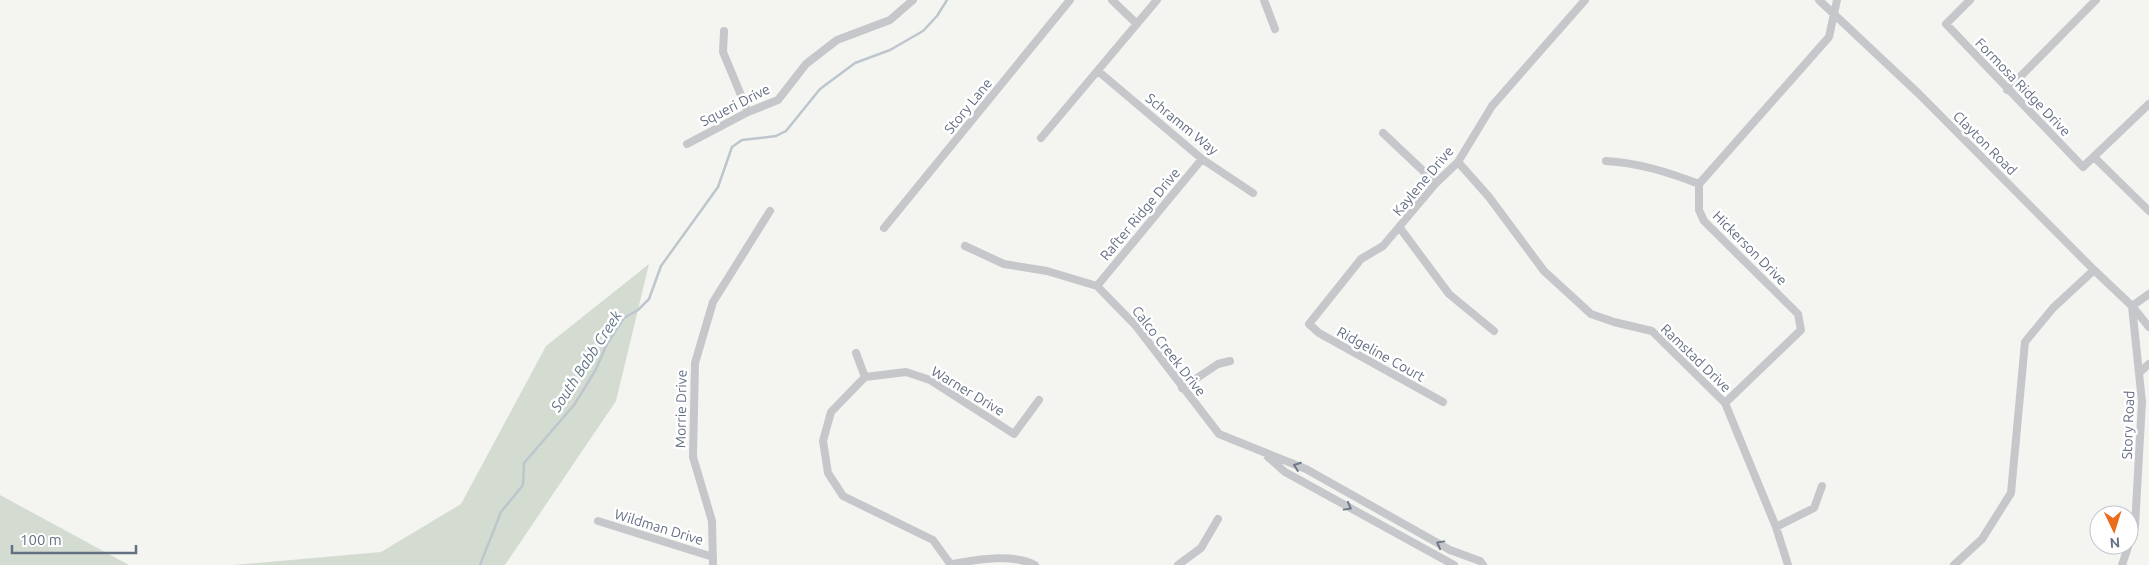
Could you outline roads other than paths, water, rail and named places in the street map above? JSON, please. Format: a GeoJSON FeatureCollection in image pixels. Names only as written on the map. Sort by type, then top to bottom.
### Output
{"type":"FeatureCollection","features":[{"type":"Feature","properties":{"kind":"street","name":"Squeri Drive"},"geometry":{"type":"LineString","coordinates":[[687,144],[748,112],[778,100],[806,64],[837,40],[890,20],[913,0]]}},
{"type":"Feature","properties":{"kind":"street","name":"Story Lane"},"geometry":{"type":"LineString","coordinates":[[884,228],[1070,0]]}},
{"type":"Feature","properties":{"kind":"street"},"geometry":{"type":"LineString","coordinates":[[1112,0],[1137,24]]}},
{"type":"Feature","properties":{"kind":"street"},"geometry":{"type":"LineString","coordinates":[[1041,138],[1157,0]]}},
{"type":"Feature","properties":{"kind":"street"},"geometry":{"type":"LineString","coordinates":[[1264,0],[1275,29]]}},
{"type":"Feature","properties":{"kind":"street","name":"Kaylene Drive"},"geometry":{"type":"LineString","coordinates":[[1309,324],[1361,259],[1383,246],[1436,183],[1458,162],[1492,106],[1585,0]]}},
{"type":"Feature","properties":{"kind":"street","name":"Clayton Road"},"geometry":{"type":"LineString","coordinates":[[1819,0],[1919,94],[2132,306],[2149,327]]}},
{"type":"Feature","properties":{"kind":"street"},"geometry":{"type":"LineString","coordinates":[[1606,161],[1630,162],[1648,166],[1699,184],[1829,38],[1837,0]]}},
{"type":"Feature","properties":{"kind":"street","name":"Formosa Ridge Drive"},"geometry":{"type":"LineString","coordinates":[[1970,0],[1946,24],[2007,90],[2083,167],[2094,156]]}},
{"type":"Feature","properties":{"kind":"street"},"geometry":{"type":"LineString","coordinates":[[2007,90],[2096,0]]}},
{"type":"Feature","properties":{"kind":"street"},"geometry":{"type":"LineString","coordinates":[[724,31],[723,52],[748,112]]}},
{"type":"Feature","properties":{"kind":"street","name":"Schramm Way"},"geometry":{"type":"LineString","coordinates":[[1098,71],[1202,159],[1253,193]]}},
{"type":"Feature","properties":{"kind":"street"},"geometry":{"type":"LineString","coordinates":[[2149,104],[2094,156],[2149,211]]}},
{"type":"Feature","properties":{"kind":"street"},"geometry":{"type":"LineString","coordinates":[[1383,133],[1436,183]]}},
{"type":"Feature","properties":{"kind":"street","name":"Rafter Ridge Drive"},"geometry":{"type":"LineString","coordinates":[[1097,286],[1202,159]]}},
{"type":"Feature","properties":{"kind":"street","name":"Ramstad Drive"},"geometry":{"type":"LineString","coordinates":[[1458,162],[1489,197],[1544,271],[1591,314],[1614,322],[1652,331],[1725,403],[1776,526],[1788,565]]}},
{"type":"Feature","properties":{"kind":"street","name":"Hickerson Drive"},"geometry":{"type":"LineString","coordinates":[[1699,184],[1699,210],[1704,221],[1798,314],[1801,330],[1725,403]]}},
{"type":"Feature","properties":{"kind":"street","name":"Morrie Drive"},"geometry":{"type":"LineString","coordinates":[[713,561],[712,521],[693,457],[694,363],[713,302],[770,211]]}},
{"type":"Feature","properties":{"kind":"street"},"geometry":{"type":"LineString","coordinates":[[1400,228],[1449,294],[1494,331]]}},
{"type":"Feature","properties":{"kind":"street","name":"Calco Creek Drive"},"geometry":{"type":"LineString","coordinates":[[965,246],[1004,264],[1047,271],[1097,286],[1136,326],[1219,434],[1262,453],[1306,469],[1450,550],[1480,561],[1483,565]]}},
{"type":"Feature","properties":{"kind":"street"},"geometry":{"type":"LineString","coordinates":[[1954,565],[1982,539],[2011,494],[2025,342],[2053,308],[2094,270]]}},
{"type":"Feature","properties":{"kind":"street"},"geometry":{"type":"LineString","coordinates":[[2132,306],[2149,294]]}},
{"type":"Feature","properties":{"kind":"street","name":"Story Road"},"geometry":{"type":"LineString","coordinates":[[2122,565],[2130,543],[2136,512],[2142,402],[2132,306]]}},
{"type":"Feature","properties":{"kind":"street","name":"Ridgeline Court"},"geometry":{"type":"LineString","coordinates":[[1309,324],[1319,334],[1443,402]]}},
{"type":"Feature","properties":{"kind":"street"},"geometry":{"type":"LineString","coordinates":[[856,353],[865,377],[831,412],[823,441],[828,473],[843,496],[933,540],[951,565],[984,559],[1026,560],[1035,565]]}},
{"type":"Feature","properties":{"kind":"street"},"geometry":{"type":"LineString","coordinates":[[1182,388],[1218,364],[1230,361]]}},
{"type":"Feature","properties":{"kind":"street"},"geometry":{"type":"LineString","coordinates":[[2140,372],[2149,364]]}},
{"type":"Feature","properties":{"kind":"street","name":"Warner Drive"},"geometry":{"type":"LineString","coordinates":[[865,377],[906,372],[930,380],[1014,434],[1040,400]]}},
{"type":"Feature","properties":{"kind":"street","name":"Calco Creek Drive"},"geometry":{"type":"LineString","coordinates":[[1262,453],[1285,472],[1454,565]]}},
{"type":"Feature","properties":{"kind":"street"},"geometry":{"type":"LineString","coordinates":[[1776,526],[1814,508],[1822,486]]}},
{"type":"Feature","properties":{"kind":"street"},"geometry":{"type":"LineString","coordinates":[[1178,565],[1201,548],[1218,519]]}},
{"type":"Feature","properties":{"kind":"street","name":"Wildman Drive"},"geometry":{"type":"LineString","coordinates":[[598,521],[713,561]]}},
{"type":"Feature","properties":{"kind":"waterway","name":"South Babb Creek"},"geometry":{"type":"LineString","coordinates":[[480,565],[501,512],[523,485],[524,463],[574,405],[595,371],[607,344],[624,318],[638,310],[649,299],[661,266],[718,187],[732,147],[742,140],[776,136],[786,131],[820,89],[855,63],[890,50],[923,31],[937,16],[947,0]]}}]}
